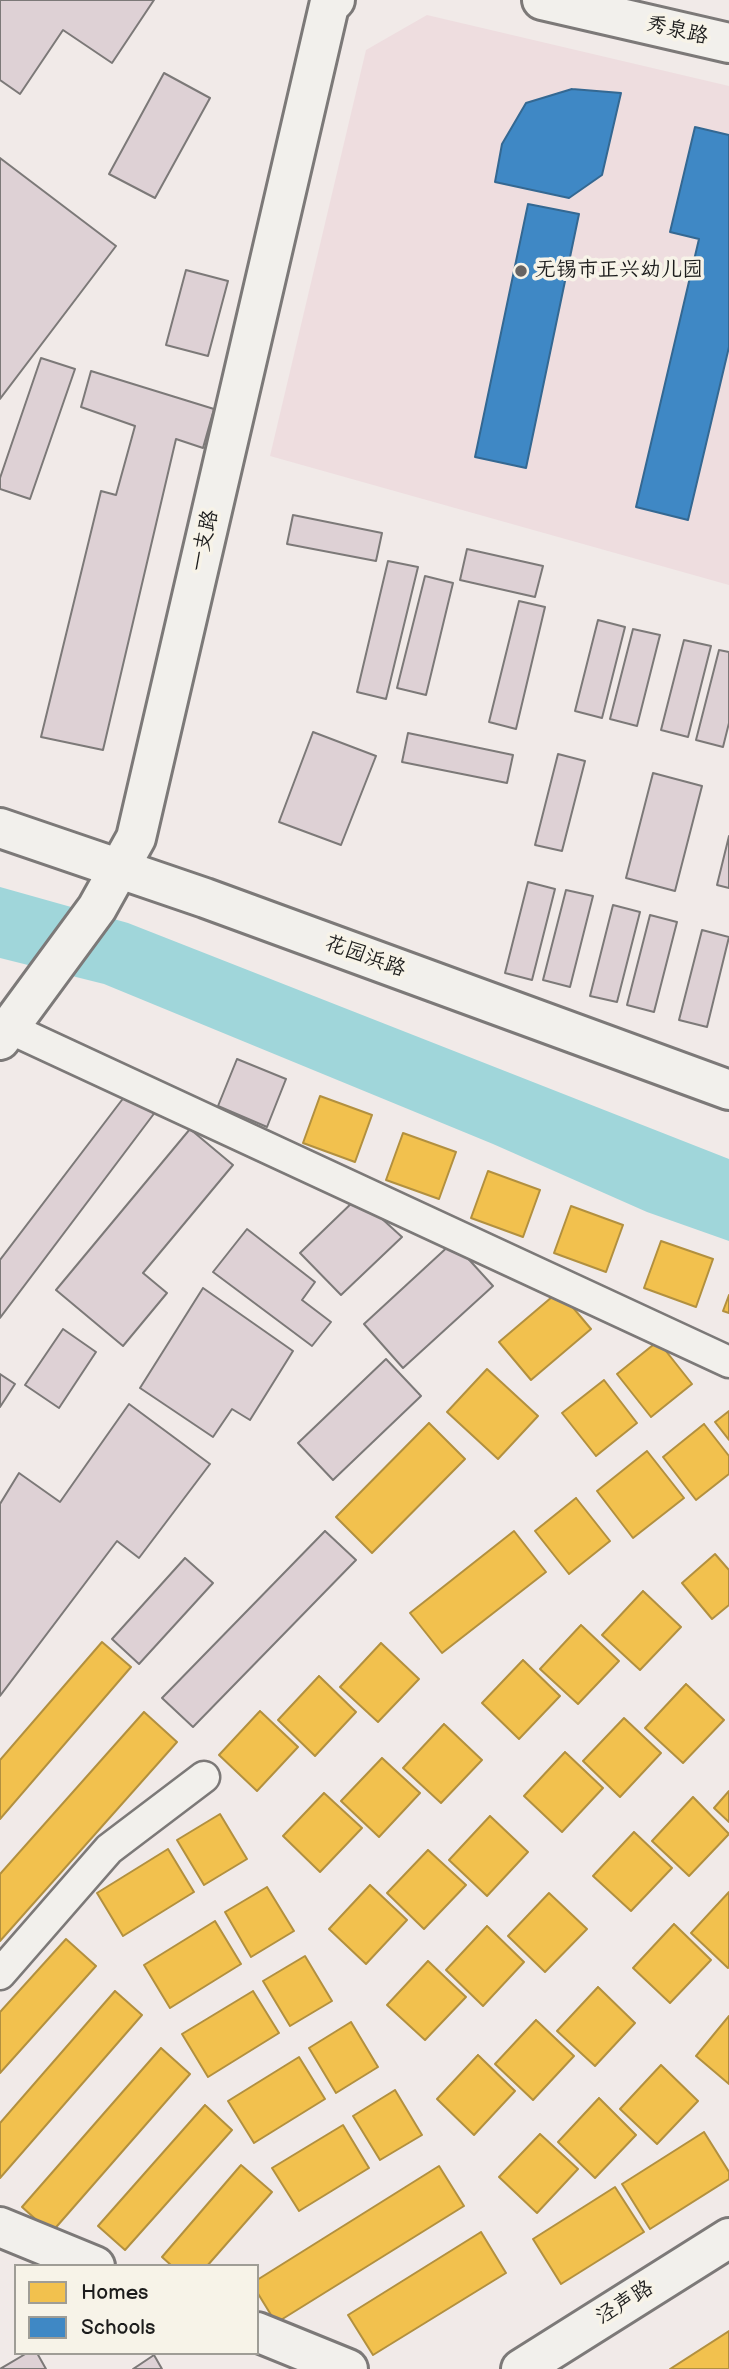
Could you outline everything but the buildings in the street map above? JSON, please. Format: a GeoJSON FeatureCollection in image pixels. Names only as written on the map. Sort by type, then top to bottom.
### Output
{"type":"FeatureCollection","features":[{"type":"Feature","properties":{"kind":"street","name":"秀泉路"},"geometry":{"type":"LineString","coordinates":[[542,0],[729,43]]}},
{"type":"Feature","properties":{"kind":"street","name":"一支路"},"geometry":{"type":"LineString","coordinates":[[13,1023],[97,908],[136,838],[332,3]]}},
{"type":"Feature","properties":{"kind":"street","name":"花园浜路"},"geometry":{"type":"LineString","coordinates":[[0,828],[119,868],[729,1090]]}},
{"type":"Feature","properties":{"kind":"street"},"geometry":{"type":"LineString","coordinates":[[13,1023],[729,1362]]}},
{"type":"Feature","properties":{"kind":"street"},"geometry":{"type":"LineString","coordinates":[[0,1974],[109,1849],[204,1777]]}},
{"type":"Feature","properties":{"kind":"street"},"geometry":{"type":"LineString","coordinates":[[0,2227],[90,2264]]}},
{"type":"Feature","properties":{"kind":"street","name":"泾声路"},"geometry":{"type":"LineString","coordinates":[[521,2369],[729,2238]]}},
{"type":"Feature","properties":{"kind":"street"},"geometry":{"type":"LineString","coordinates":[[259,2333],[348,2369]]}},
{"type":"Feature","properties":{"kind":"shaded area","name":"无锡市正兴幼儿园"},"geometry":{"type":"Polygon","coordinates":[[[427,15],[729,86],[729,585],[270,456],[366,50],[427,15]]]}},
{"type":"Feature","properties":{"kind":"water"},"geometry":{"type":"Polygon","coordinates":[[[0,887],[128,923],[729,1159],[729,1241],[647,1212],[493,1144],[104,984],[0,958],[0,887]]]}},
{"type":"Feature","properties":{"kind":"place","name":"无锡市正兴幼儿园"},"geometry":{"type":"Point","coordinates":[521,271]}}]}
